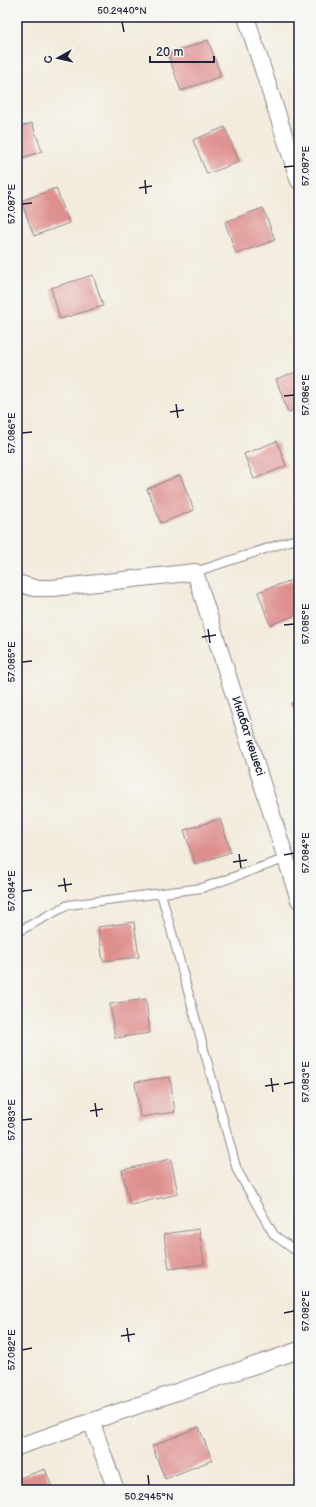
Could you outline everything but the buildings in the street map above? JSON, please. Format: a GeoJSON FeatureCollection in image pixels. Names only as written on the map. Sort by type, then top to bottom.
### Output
{"type":"FeatureCollection","features":[{"type":"Feature","properties":{"kind":"street"},"geometry":{"type":"LineString","coordinates":[[246,17],[299,181]]}},
{"type":"Feature","properties":{"kind":"street"},"geometry":{"type":"LineString","coordinates":[[17,583],[34,588],[53,588],[195,572]]}},
{"type":"Feature","properties":{"kind":"street","name":"Инабат көшесі"},"geometry":{"type":"LineString","coordinates":[[195,572],[287,858],[299,900]]}},
{"type":"Feature","properties":{"kind":"street"},"geometry":{"type":"LineString","coordinates":[[17,1447],[299,1350]]}},
{"type":"Feature","properties":{"kind":"street"},"geometry":{"type":"LineString","coordinates":[[91,1421],[116,1490]]}},
{"type":"Feature","properties":{"kind":"lane"},"geometry":{"type":"LineString","coordinates":[[195,572],[299,538]]}},
{"type":"Feature","properties":{"kind":"lane"},"geometry":{"type":"LineString","coordinates":[[17,932],[68,905],[202,888],[287,858]]}},
{"type":"Feature","properties":{"kind":"lane"},"geometry":{"type":"LineString","coordinates":[[161,893],[237,1170],[274,1235],[299,1253]]}}]}
